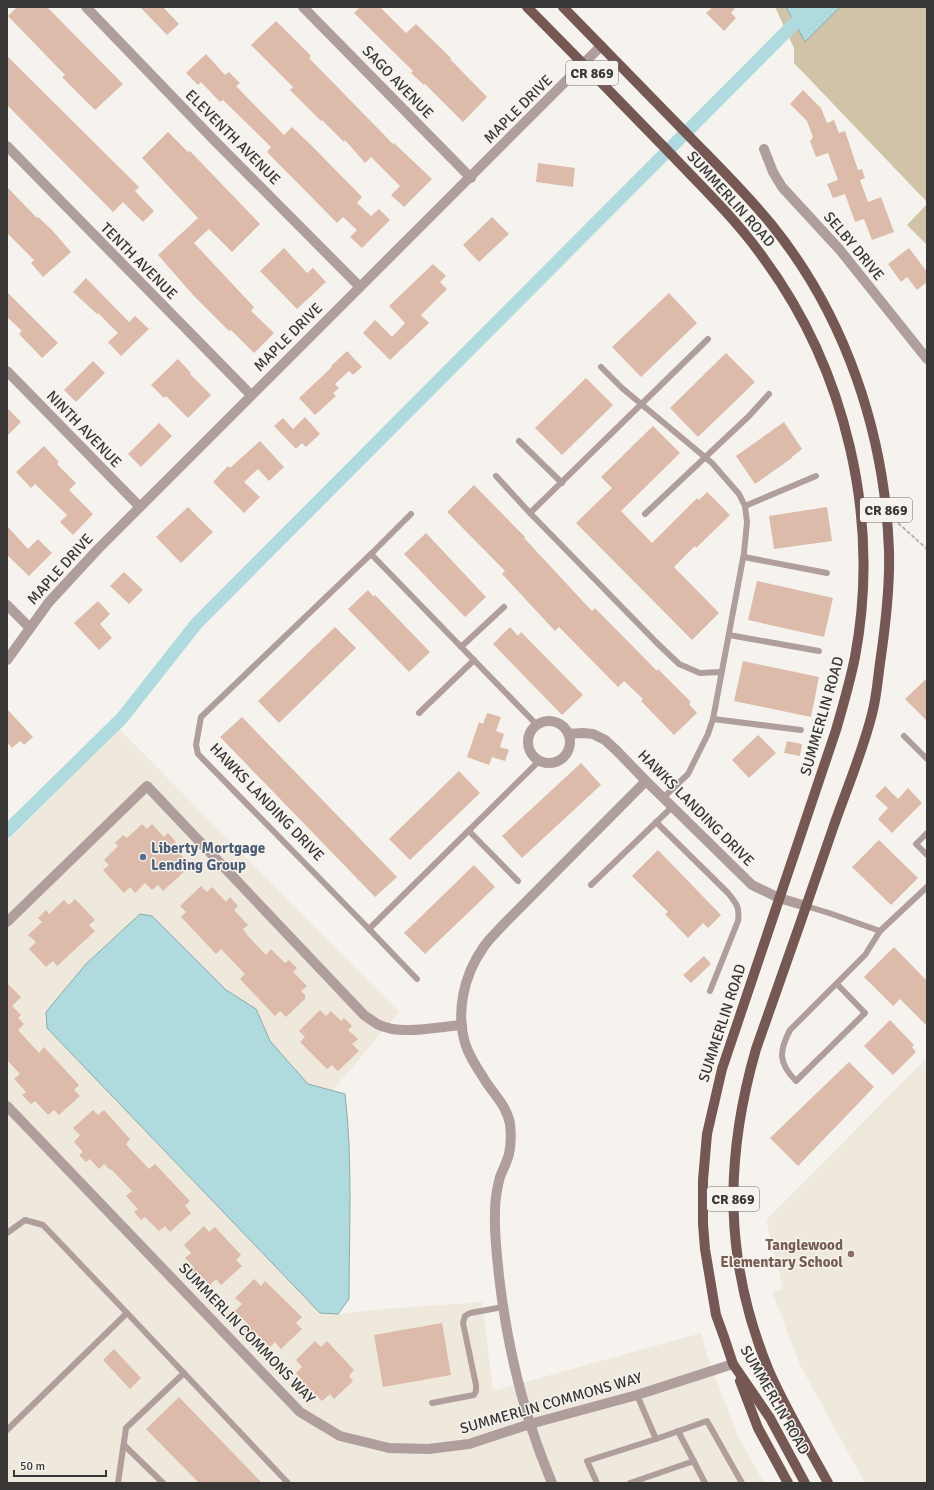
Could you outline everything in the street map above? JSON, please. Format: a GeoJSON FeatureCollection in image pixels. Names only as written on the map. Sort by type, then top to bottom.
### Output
{"type":"FeatureCollection","features":[{"type":"Feature","properties":{"kind":"main road","name":"SUMMERLIN ROAD"},"geometry":{"type":"LineString","coordinates":[[527,7],[732,218],[762,255],[782,284],[801,316],[817,349],[841,413],[857,480],[863,550],[863,585],[855,655],[848,690],[836,730],[722,1069],[707,1134],[703,1180],[703,1224],[705,1249],[716,1314],[733,1364],[770,1418],[806,1483]]}},
{"type":"Feature","properties":{"kind":"main road","name":"SUMMERLIN ROAD"},"geometry":{"type":"LineString","coordinates":[[563,7],[738,186],[771,224],[796,258],[828,312],[854,370],[867,410],[881,472],[889,551],[888,595],[886,624],[872,713],[756,1048],[740,1118],[733,1172],[734,1223],[743,1287],[754,1328],[780,1394],[828,1483]]}},
{"type":"Feature","properties":{"kind":"main road"},"geometry":{"type":"LineString","coordinates":[[733,1364],[758,1428],[788,1483]]}},
{"type":"Feature","properties":{"kind":"street","name":"ELEVENTH AVENUE"},"geometry":{"type":"LineString","coordinates":[[86,7],[213,139],[360,287]]}},
{"type":"Feature","properties":{"kind":"street","name":"SAGO AVENUE"},"geometry":{"type":"LineString","coordinates":[[303,7],[471,178]]}},
{"type":"Feature","properties":{"kind":"street","name":"MAPLE DRIVE"},"geometry":{"type":"LineString","coordinates":[[7,660],[49,602],[139,506],[471,178],[601,46]]}},
{"type":"Feature","properties":{"kind":"street","name":"TENTH AVENUE"},"geometry":{"type":"LineString","coordinates":[[7,146],[251,395]]}},
{"type":"Feature","properties":{"kind":"street","name":"SELBY DRIVE"},"geometry":{"type":"LineString","coordinates":[[764,150],[773,172],[782,187],[840,250],[927,359]]}},
{"type":"Feature","properties":{"kind":"street","name":"NINTH AVENUE"},"geometry":{"type":"LineString","coordinates":[[7,371],[139,506]]}},
{"type":"Feature","properties":{"kind":"street"},"geometry":{"type":"LineString","coordinates":[[7,605],[30,628]]}},
{"type":"Feature","properties":{"kind":"street"},"geometry":{"type":"LineString","coordinates":[[542,722],[554,722],[560,725],[568,734],[568,748],[565,754],[554,762],[546,763],[540,761],[534,757],[530,751],[528,737],[532,730],[542,722]]}},
{"type":"Feature","properties":{"kind":"street","name":"HAWKS LANDING DRIVE"},"geometry":{"type":"LineString","coordinates":[[568,734],[593,734],[605,740],[752,885],[779,898],[806,906]]}},
{"type":"Feature","properties":{"kind":"street"},"geometry":{"type":"LineString","coordinates":[[552,1483],[541,1458],[530,1424],[512,1354],[504,1307],[496,1243],[496,1196],[500,1178],[509,1154],[510,1122],[496,1093],[475,1066],[466,1046],[462,1025],[461,1007],[465,986],[473,964],[483,947],[646,781]]}},
{"type":"Feature","properties":{"kind":"street"},"geometry":{"type":"LineString","coordinates":[[7,922],[147,786],[364,1015],[377,1024],[391,1029],[409,1030],[462,1025]]}},
{"type":"Feature","properties":{"kind":"street","name":"SUMMERLIN COMMONS WAY"},"geometry":{"type":"LineString","coordinates":[[7,1106],[300,1412],[340,1436],[389,1448],[428,1449],[469,1444],[530,1424],[637,1395],[733,1364]]}},
{"type":"Feature","properties":{"kind":"lane"},"geometry":{"type":"LineString","coordinates":[[530,513],[708,339]]}},
{"type":"Feature","properties":{"kind":"lane"},"geometry":{"type":"LineString","coordinates":[[601,367],[622,388],[705,457],[738,494],[745,506],[747,522],[744,557],[713,719],[708,734],[688,774],[663,798]]}},
{"type":"Feature","properties":{"kind":"lane"},"geometry":{"type":"LineString","coordinates":[[645,514],[749,416],[769,394]]}},
{"type":"Feature","properties":{"kind":"lane"},"geometry":{"type":"LineString","coordinates":[[519,442],[562,483]]}},
{"type":"Feature","properties":{"kind":"lane"},"geometry":{"type":"LineString","coordinates":[[496,476],[530,513],[679,664],[700,673],[721,672]]}},
{"type":"Feature","properties":{"kind":"lane"},"geometry":{"type":"LineString","coordinates":[[745,506],[816,476]]}},
{"type":"Feature","properties":{"kind":"lane","name":"HAWKS LANDING DRIVE"},"geometry":{"type":"LineString","coordinates":[[411,514],[201,717],[196,745],[198,754],[417,979]]}},
{"type":"Feature","properties":{"kind":"lane"},"geometry":{"type":"LineString","coordinates":[[371,554],[537,725]]}},
{"type":"Feature","properties":{"kind":"lane"},"geometry":{"type":"LineString","coordinates":[[744,557],[827,573]]}},
{"type":"Feature","properties":{"kind":"lane"},"geometry":{"type":"LineString","coordinates":[[461,647],[504,607]]}},
{"type":"Feature","properties":{"kind":"lane"},"geometry":{"type":"LineString","coordinates":[[728,635],[819,651]]}},
{"type":"Feature","properties":{"kind":"lane"},"geometry":{"type":"LineString","coordinates":[[418,713],[474,660]]}},
{"type":"Feature","properties":{"kind":"lane"},"geometry":{"type":"LineString","coordinates":[[713,719],[801,730]]}},
{"type":"Feature","properties":{"kind":"lane"},"geometry":{"type":"LineString","coordinates":[[904,736],[927,759]]}},
{"type":"Feature","properties":{"kind":"lane"},"geometry":{"type":"LineString","coordinates":[[369,929],[540,761]]}},
{"type":"Feature","properties":{"kind":"lane"},"geometry":{"type":"LineString","coordinates":[[591,885],[672,806]]}},
{"type":"Feature","properties":{"kind":"lane"},"geometry":{"type":"LineString","coordinates":[[656,822],[728,893],[735,902],[739,911],[738,921],[710,991]]}},
{"type":"Feature","properties":{"kind":"lane"},"geometry":{"type":"LineString","coordinates":[[469,831],[518,881]]}},
{"type":"Feature","properties":{"kind":"lane"},"geometry":{"type":"LineString","coordinates":[[927,833],[916,844],[927,855]]}},
{"type":"Feature","properties":{"kind":"lane"},"geometry":{"type":"LineString","coordinates":[[837,984],[865,1013],[796,1081],[788,1073],[781,1056],[783,1042],[790,1030],[865,955],[880,931],[927,887]]}},
{"type":"Feature","properties":{"kind":"lane"},"geometry":{"type":"LineString","coordinates":[[806,906],[880,931]]}},
{"type":"Feature","properties":{"kind":"lane"},"geometry":{"type":"LineString","coordinates":[[7,1233],[25,1220],[42,1225],[288,1483]]}},
{"type":"Feature","properties":{"kind":"lane"},"geometry":{"type":"LineString","coordinates":[[432,1403],[474,1395],[476,1385],[463,1323],[465,1316],[470,1313],[504,1307]]}},
{"type":"Feature","properties":{"kind":"lane"},"geometry":{"type":"LineString","coordinates":[[7,1430],[127,1313]]}},
{"type":"Feature","properties":{"kind":"lane"},"geometry":{"type":"LineString","coordinates":[[118,1483],[126,1428],[184,1373]]}},
{"type":"Feature","properties":{"kind":"lane"},"geometry":{"type":"LineString","coordinates":[[637,1395],[656,1439]]}},
{"type":"Feature","properties":{"kind":"lane"},"geometry":{"type":"LineString","coordinates":[[597,1483],[587,1461],[656,1439],[707,1420],[742,1483]]}},
{"type":"Feature","properties":{"kind":"lane"},"geometry":{"type":"LineString","coordinates":[[678,1431],[705,1483]]}},
{"type":"Feature","properties":{"kind":"lane"},"geometry":{"type":"LineString","coordinates":[[124,1445],[163,1483]]}},
{"type":"Feature","properties":{"kind":"lane"},"geometry":{"type":"LineString","coordinates":[[630,1483],[694,1461]]}},
{"type":"Feature","properties":{"kind":"path"},"geometry":{"type":"LineString","coordinates":[[886,512],[927,549]]}},
{"type":"Feature","properties":{"kind":"shaded area"},"geometry":{"type":"Polygon","coordinates":[[[775,7],[927,7],[927,202],[794,63],[794,48],[775,7]]]}},
{"type":"Feature","properties":{"kind":"shaded area"},"geometry":{"type":"Polygon","coordinates":[[[927,204],[927,245],[907,225],[927,204]]]}},
{"type":"Feature","properties":{"kind":"shaded area"},"geometry":{"type":"Polygon","coordinates":[[[117,727],[399,1012],[332,1091],[308,1084],[270,1041],[256,1009],[226,990],[152,916],[338,1314],[383,1309],[482,1302],[493,1391],[701,1333],[708,1358],[738,1436],[764,1483],[7,1483],[7,841],[46,803],[117,727]]]}},
{"type":"Feature","properties":{"kind":"shaded area","name":"Tanglewood Elementary School"},"geometry":{"type":"Polygon","coordinates":[[[927,1058],[927,1483],[865,1483],[801,1367],[772,1292],[783,1289],[766,1220],[927,1058]]]}},
{"type":"Feature","properties":{"kind":"water"},"geometry":{"type":"Polygon","coordinates":[[[786,7],[840,7],[805,42],[786,7]]]}},
{"type":"Feature","properties":{"kind":"water"},"geometry":{"type":"Polygon","coordinates":[[[140,914],[152,916],[226,990],[256,1009],[270,1041],[308,1084],[345,1094],[350,1171],[349,1299],[338,1314],[320,1313],[47,1028],[46,1012],[86,964],[140,914]]]}},
{"type":"Feature","properties":{"kind":"building"},"geometry":{"type":"Polygon","coordinates":[[[17,7],[47,7],[123,84],[95,110],[62,77],[65,75],[8,16],[17,7]]]}},
{"type":"Feature","properties":{"kind":"building"},"geometry":{"type":"Polygon","coordinates":[[[140,7],[163,7],[179,24],[167,35],[140,7]]]}},
{"type":"Feature","properties":{"kind":"building"},"geometry":{"type":"Polygon","coordinates":[[[360,7],[380,7],[406,33],[416,24],[451,58],[450,59],[487,97],[463,122],[425,84],[424,85],[411,73],[413,71],[354,13],[360,7]]]}},
{"type":"Feature","properties":{"kind":"building"},"geometry":{"type":"Polygon","coordinates":[[[713,7],[736,7],[731,13],[736,18],[724,31],[706,13],[713,7]]]}},
{"type":"Feature","properties":{"kind":"building"},"geometry":{"type":"Polygon","coordinates":[[[276,21],[311,56],[309,58],[393,144],[394,143],[432,179],[404,207],[391,195],[400,186],[371,157],[365,163],[345,140],[344,142],[290,90],[293,87],[251,45],[276,21]]]}},
{"type":"Feature","properties":{"kind":"building"},"geometry":{"type":"Polygon","coordinates":[[[206,54],[225,75],[229,72],[240,83],[236,86],[284,135],[292,127],[312,146],[362,197],[357,203],[371,216],[379,209],[390,220],[362,248],[350,237],[357,230],[343,217],[337,223],[267,152],[271,147],[223,100],[220,102],[201,82],[198,85],[186,73],[206,54]]]}},
{"type":"Feature","properties":{"kind":"building"},"geometry":{"type":"Polygon","coordinates":[[[7,56],[139,187],[135,191],[154,211],[143,222],[123,202],[113,212],[7,105],[7,56]]]}},
{"type":"Feature","properties":{"kind":"building"},"geometry":{"type":"Polygon","coordinates":[[[803,90],[821,108],[827,123],[834,120],[839,133],[845,131],[858,170],[862,169],[865,178],[860,180],[868,202],[881,197],[894,232],[872,240],[864,219],[855,222],[845,194],[833,198],[827,184],[838,180],[828,153],[816,157],[810,141],[813,137],[807,121],[790,104],[803,90]]]}},
{"type":"Feature","properties":{"kind":"building"},"geometry":{"type":"Polygon","coordinates":[[[168,132],[188,152],[190,151],[260,224],[232,252],[209,229],[194,243],[254,307],[251,311],[274,333],[254,353],[231,330],[229,331],[193,295],[158,255],[198,218],[142,158],[168,132]]]}},
{"type":"Feature","properties":{"kind":"building"},"geometry":{"type":"Polygon","coordinates":[[[538,163],[575,168],[573,187],[536,182],[538,163]]]}},
{"type":"Feature","properties":{"kind":"building"},"geometry":{"type":"Polygon","coordinates":[[[7,187],[37,218],[38,217],[52,230],[71,252],[43,277],[31,263],[34,260],[7,233],[7,187]]]}},
{"type":"Feature","properties":{"kind":"building"},"geometry":{"type":"Polygon","coordinates":[[[492,217],[509,234],[479,262],[463,245],[492,217]]]}},
{"type":"Feature","properties":{"kind":"building"},"geometry":{"type":"Polygon","coordinates":[[[284,248],[307,273],[313,268],[326,282],[297,309],[260,271],[284,248]]]}},
{"type":"Feature","properties":{"kind":"building"},"geometry":{"type":"Polygon","coordinates":[[[909,248],[927,272],[927,282],[917,290],[907,277],[901,282],[888,264],[909,248]]]}},
{"type":"Feature","properties":{"kind":"building"},"geometry":{"type":"Polygon","coordinates":[[[433,264],[446,276],[440,282],[447,289],[421,315],[429,323],[390,360],[363,333],[375,320],[392,337],[405,323],[389,306],[433,264]]]}},
{"type":"Feature","properties":{"kind":"building"},"geometry":{"type":"Polygon","coordinates":[[[86,278],[129,322],[135,316],[149,329],[121,356],[108,342],[118,333],[98,313],[97,314],[73,292],[86,278]]]}},
{"type":"Feature","properties":{"kind":"building"},"geometry":{"type":"Polygon","coordinates":[[[7,292],[58,343],[42,358],[19,334],[22,331],[7,317],[7,292]]]}},
{"type":"Feature","properties":{"kind":"building"},"geometry":{"type":"Polygon","coordinates":[[[669,293],[697,323],[641,377],[612,347],[669,293]]]}},
{"type":"Feature","properties":{"kind":"building"},"geometry":{"type":"Polygon","coordinates":[[[347,351],[362,367],[353,375],[349,371],[335,384],[339,388],[333,393],[336,396],[315,415],[299,398],[347,351]]]}},
{"type":"Feature","properties":{"kind":"building"},"geometry":{"type":"Polygon","coordinates":[[[726,353],[755,382],[698,437],[670,408],[726,353]]]}},
{"type":"Feature","properties":{"kind":"building"},"geometry":{"type":"Polygon","coordinates":[[[178,359],[191,373],[190,374],[211,395],[188,418],[166,396],[164,398],[151,385],[178,359]]]}},
{"type":"Feature","properties":{"kind":"building"},"geometry":{"type":"Polygon","coordinates":[[[93,361],[105,373],[76,402],[64,390],[93,361]]]}},
{"type":"Feature","properties":{"kind":"building"},"geometry":{"type":"Polygon","coordinates":[[[586,378],[613,405],[562,455],[535,428],[586,378]]]}},
{"type":"Feature","properties":{"kind":"building"},"geometry":{"type":"Polygon","coordinates":[[[7,408],[21,422],[7,436],[7,408]]]}},
{"type":"Feature","properties":{"kind":"building"},"geometry":{"type":"Polygon","coordinates":[[[305,417],[320,434],[306,447],[302,443],[296,449],[274,426],[283,418],[293,429],[305,417]]]}},
{"type":"Feature","properties":{"kind":"building"},"geometry":{"type":"Polygon","coordinates":[[[784,422],[802,449],[792,458],[755,484],[736,456],[784,422]]]}},
{"type":"Feature","properties":{"kind":"building"},"geometry":{"type":"Polygon","coordinates":[[[159,423],[172,436],[141,467],[128,454],[159,423]]]}},
{"type":"Feature","properties":{"kind":"building"},"geometry":{"type":"Polygon","coordinates":[[[653,426],[680,453],[621,511],[652,543],[697,498],[699,500],[707,492],[730,515],[674,567],[719,613],[692,640],[576,523],[612,488],[601,477],[653,426]]]}},
{"type":"Feature","properties":{"kind":"building"},"geometry":{"type":"Polygon","coordinates":[[[260,441],[284,467],[269,481],[258,469],[244,482],[260,497],[244,513],[213,482],[228,466],[230,468],[260,441]]]}},
{"type":"Feature","properties":{"kind":"building"},"geometry":{"type":"Polygon","coordinates":[[[44,446],[59,462],[57,464],[76,483],[69,490],[93,514],[73,535],[60,522],[67,515],[35,484],[31,488],[16,472],[44,446]]]}},
{"type":"Feature","properties":{"kind":"building"},"geometry":{"type":"Polygon","coordinates":[[[474,485],[525,537],[524,538],[592,611],[595,608],[657,671],[658,669],[691,702],[689,704],[697,713],[674,735],[641,701],[643,699],[624,681],[618,687],[559,627],[555,631],[502,574],[505,571],[447,512],[474,485]]]}},
{"type":"Feature","properties":{"kind":"building"},"geometry":{"type":"Polygon","coordinates":[[[188,507],[213,532],[181,563],[156,537],[188,507]]]}},
{"type":"Feature","properties":{"kind":"building"},"geometry":{"type":"Polygon","coordinates":[[[827,507],[832,541],[774,549],[769,516],[827,507]]]}},
{"type":"Feature","properties":{"kind":"building"},"geometry":{"type":"Polygon","coordinates":[[[7,526],[28,549],[38,539],[52,553],[29,576],[7,555],[7,526]]]}},
{"type":"Feature","properties":{"kind":"building"},"geometry":{"type":"Polygon","coordinates":[[[426,533],[486,597],[465,617],[404,554],[426,533]]]}},
{"type":"Feature","properties":{"kind":"building"},"geometry":{"type":"Polygon","coordinates":[[[124,572],[143,590],[129,604],[110,586],[124,572]]]}},
{"type":"Feature","properties":{"kind":"building"},"geometry":{"type":"Polygon","coordinates":[[[757,581],[833,598],[824,637],[748,620],[757,581]]]}},
{"type":"Feature","properties":{"kind":"building"},"geometry":{"type":"Polygon","coordinates":[[[368,590],[373,596],[375,595],[430,652],[409,672],[348,609],[368,590]]]}},
{"type":"Feature","properties":{"kind":"building"},"geometry":{"type":"Polygon","coordinates":[[[98,601],[110,614],[100,624],[112,638],[99,650],[74,623],[98,601]]]}},
{"type":"Feature","properties":{"kind":"building"},"geometry":{"type":"Polygon","coordinates":[[[335,627],[356,648],[279,723],[258,701],[335,627]]]}},
{"type":"Feature","properties":{"kind":"building"},"geometry":{"type":"Polygon","coordinates":[[[510,627],[518,636],[521,632],[583,695],[562,715],[493,644],[510,627]]]}},
{"type":"Feature","properties":{"kind":"building"},"geometry":{"type":"Polygon","coordinates":[[[743,661],[819,677],[811,717],[734,701],[743,661]]]}},
{"type":"Feature","properties":{"kind":"building"},"geometry":{"type":"Polygon","coordinates":[[[927,678],[927,721],[905,699],[927,678]]]}},
{"type":"Feature","properties":{"kind":"building"},"geometry":{"type":"Polygon","coordinates":[[[7,709],[33,737],[24,745],[20,741],[12,748],[7,742],[7,709]]]}},
{"type":"Feature","properties":{"kind":"building"},"geometry":{"type":"Polygon","coordinates":[[[487,713],[501,717],[496,731],[504,734],[500,747],[509,750],[505,761],[492,757],[489,765],[467,757],[479,722],[483,724],[487,713]]]}},
{"type":"Feature","properties":{"kind":"building"},"geometry":{"type":"Polygon","coordinates":[[[242,717],[397,877],[375,897],[220,737],[242,717]]]}},
{"type":"Feature","properties":{"kind":"building"},"geometry":{"type":"Polygon","coordinates":[[[758,735],[776,753],[749,778],[732,760],[758,735]]]}},
{"type":"Feature","properties":{"kind":"building"},"geometry":{"type":"Polygon","coordinates":[[[787,741],[802,744],[800,756],[784,753],[787,741]]]}},
{"type":"Feature","properties":{"kind":"building"},"geometry":{"type":"Polygon","coordinates":[[[581,763],[601,785],[522,858],[502,836],[581,763]]]}},
{"type":"Feature","properties":{"kind":"building"},"geometry":{"type":"Polygon","coordinates":[[[459,771],[480,793],[410,860],[389,839],[459,771]]]}},
{"type":"Feature","properties":{"kind":"building"},"geometry":{"type":"Polygon","coordinates":[[[885,786],[898,799],[908,788],[922,803],[892,833],[878,819],[888,808],[875,796],[885,786]]]}},
{"type":"Feature","properties":{"kind":"building"},"geometry":{"type":"Polygon","coordinates":[[[142,824],[147,829],[152,824],[164,837],[168,833],[176,842],[172,845],[185,859],[180,863],[186,870],[163,891],[158,885],[152,890],[145,883],[135,893],[130,887],[124,893],[103,870],[109,865],[104,860],[118,846],[115,843],[123,835],[127,838],[142,824]]]}},
{"type":"Feature","properties":{"kind":"building"},"geometry":{"type":"Polygon","coordinates":[[[879,840],[918,878],[891,905],[852,867],[879,840]]]}},
{"type":"Feature","properties":{"kind":"building"},"geometry":{"type":"Polygon","coordinates":[[[658,850],[721,915],[708,928],[703,923],[688,938],[665,914],[668,912],[632,876],[658,850]]]}},
{"type":"Feature","properties":{"kind":"building"},"geometry":{"type":"Polygon","coordinates":[[[474,865],[495,887],[425,954],[404,933],[474,865]]]}},
{"type":"Feature","properties":{"kind":"building"},"geometry":{"type":"Polygon","coordinates":[[[201,886],[207,892],[212,887],[226,902],[230,897],[238,906],[234,910],[248,925],[243,929],[248,936],[266,955],[271,949],[285,963],[289,960],[297,968],[293,972],[307,986],[301,991],[305,995],[305,999],[286,1017],[280,1011],[275,1016],[240,979],[245,974],[221,949],[216,954],[181,917],[186,912],[180,906],[201,886]]]}},
{"type":"Feature","properties":{"kind":"building"},"geometry":{"type":"Polygon","coordinates":[[[75,899],[95,920],[89,925],[95,931],[57,966],[53,961],[46,967],[29,949],[36,942],[28,935],[42,922],[38,918],[46,910],[49,914],[64,900],[69,905],[75,899]]]}},
{"type":"Feature","properties":{"kind":"building"},"geometry":{"type":"Polygon","coordinates":[[[894,947],[927,981],[927,1026],[900,999],[893,1006],[864,977],[894,947]]]}},
{"type":"Feature","properties":{"kind":"building"},"geometry":{"type":"Polygon","coordinates":[[[704,956],[711,964],[691,983],[683,975],[704,956]]]}},
{"type":"Feature","properties":{"kind":"building"},"geometry":{"type":"Polygon","coordinates":[[[7,983],[21,997],[12,1006],[21,1015],[18,1018],[24,1024],[18,1030],[39,1053],[44,1047],[79,1085],[74,1090],[80,1096],[59,1115],[54,1110],[48,1115],[35,1101],[31,1104],[22,1095],[26,1092],[14,1079],[20,1074],[7,1060],[7,983]]]}},
{"type":"Feature","properties":{"kind":"building"},"geometry":{"type":"Polygon","coordinates":[[[320,1010],[326,1016],[331,1011],[341,1021],[344,1018],[352,1026],[348,1030],[358,1039],[352,1044],[359,1051],[338,1071],[332,1065],[327,1069],[300,1042],[305,1037],[299,1031],[320,1010]]]}},
{"type":"Feature","properties":{"kind":"building"},"geometry":{"type":"Polygon","coordinates":[[[890,1020],[914,1045],[912,1047],[916,1052],[893,1075],[864,1046],[890,1020]]]}},
{"type":"Feature","properties":{"kind":"building"},"geometry":{"type":"Polygon","coordinates":[[[849,1062],[874,1087],[798,1166],[770,1138],[849,1062]]]}},
{"type":"Feature","properties":{"kind":"building"},"geometry":{"type":"Polygon","coordinates":[[[93,1110],[98,1115],[104,1110],[130,1139],[126,1144],[131,1150],[149,1169],[155,1164],[190,1201],[185,1206],[191,1213],[170,1232],[165,1226],[159,1231],[145,1217],[141,1220],[134,1212],[138,1209],[126,1196],[132,1191],[111,1169],[110,1170],[104,1164],[99,1169],[90,1159],[86,1162],[79,1155],[83,1152],[74,1142],[80,1135],[73,1128],[93,1110]]]}},
{"type":"Feature","properties":{"kind":"building"},"geometry":{"type":"Polygon","coordinates":[[[204,1226],[209,1232],[215,1227],[241,1255],[236,1260],[242,1266],[221,1285],[216,1279],[210,1285],[200,1275],[197,1278],[189,1270],[193,1266],[185,1258],[191,1253],[184,1245],[204,1226]]]}},
{"type":"Feature","properties":{"kind":"building"},"geometry":{"type":"Polygon","coordinates":[[[254,1279],[261,1286],[265,1281],[302,1317],[296,1323],[302,1329],[281,1349],[275,1342],[270,1347],[256,1333],[252,1336],[244,1329],[248,1324],[235,1311],[242,1304],[235,1298],[254,1279]]]}},
{"type":"Feature","properties":{"kind":"building"},"geometry":{"type":"Polygon","coordinates":[[[442,1323],[451,1375],[383,1387],[374,1335],[442,1323]]]}},
{"type":"Feature","properties":{"kind":"building"},"geometry":{"type":"Polygon","coordinates":[[[315,1341],[321,1347],[327,1341],[354,1370],[349,1376],[353,1381],[334,1399],[330,1394],[322,1401],[313,1392],[309,1396],[299,1385],[303,1381],[296,1373],[302,1367],[296,1360],[315,1341]]]}},
{"type":"Feature","properties":{"kind":"building"},"geometry":{"type":"Polygon","coordinates":[[[114,1349],[141,1378],[130,1389],[103,1360],[114,1349]]]}},
{"type":"Feature","properties":{"kind":"building"},"geometry":{"type":"Polygon","coordinates":[[[179,1397],[262,1483],[199,1483],[146,1429],[179,1397]]]}},
{"type":"Feature","properties":{"kind":"waterway"},"geometry":{"type":"LineString","coordinates":[[7,831],[122,718],[197,623],[811,7]]}},
{"type":"Feature","properties":{"kind":"place","name":"Liberty Mortgage Lending Group"},"geometry":{"type":"Point","coordinates":[143,857]}},
{"type":"Feature","properties":{"kind":"place","name":"Tanglewood Elementary School"},"geometry":{"type":"Point","coordinates":[851,1254]}}]}
